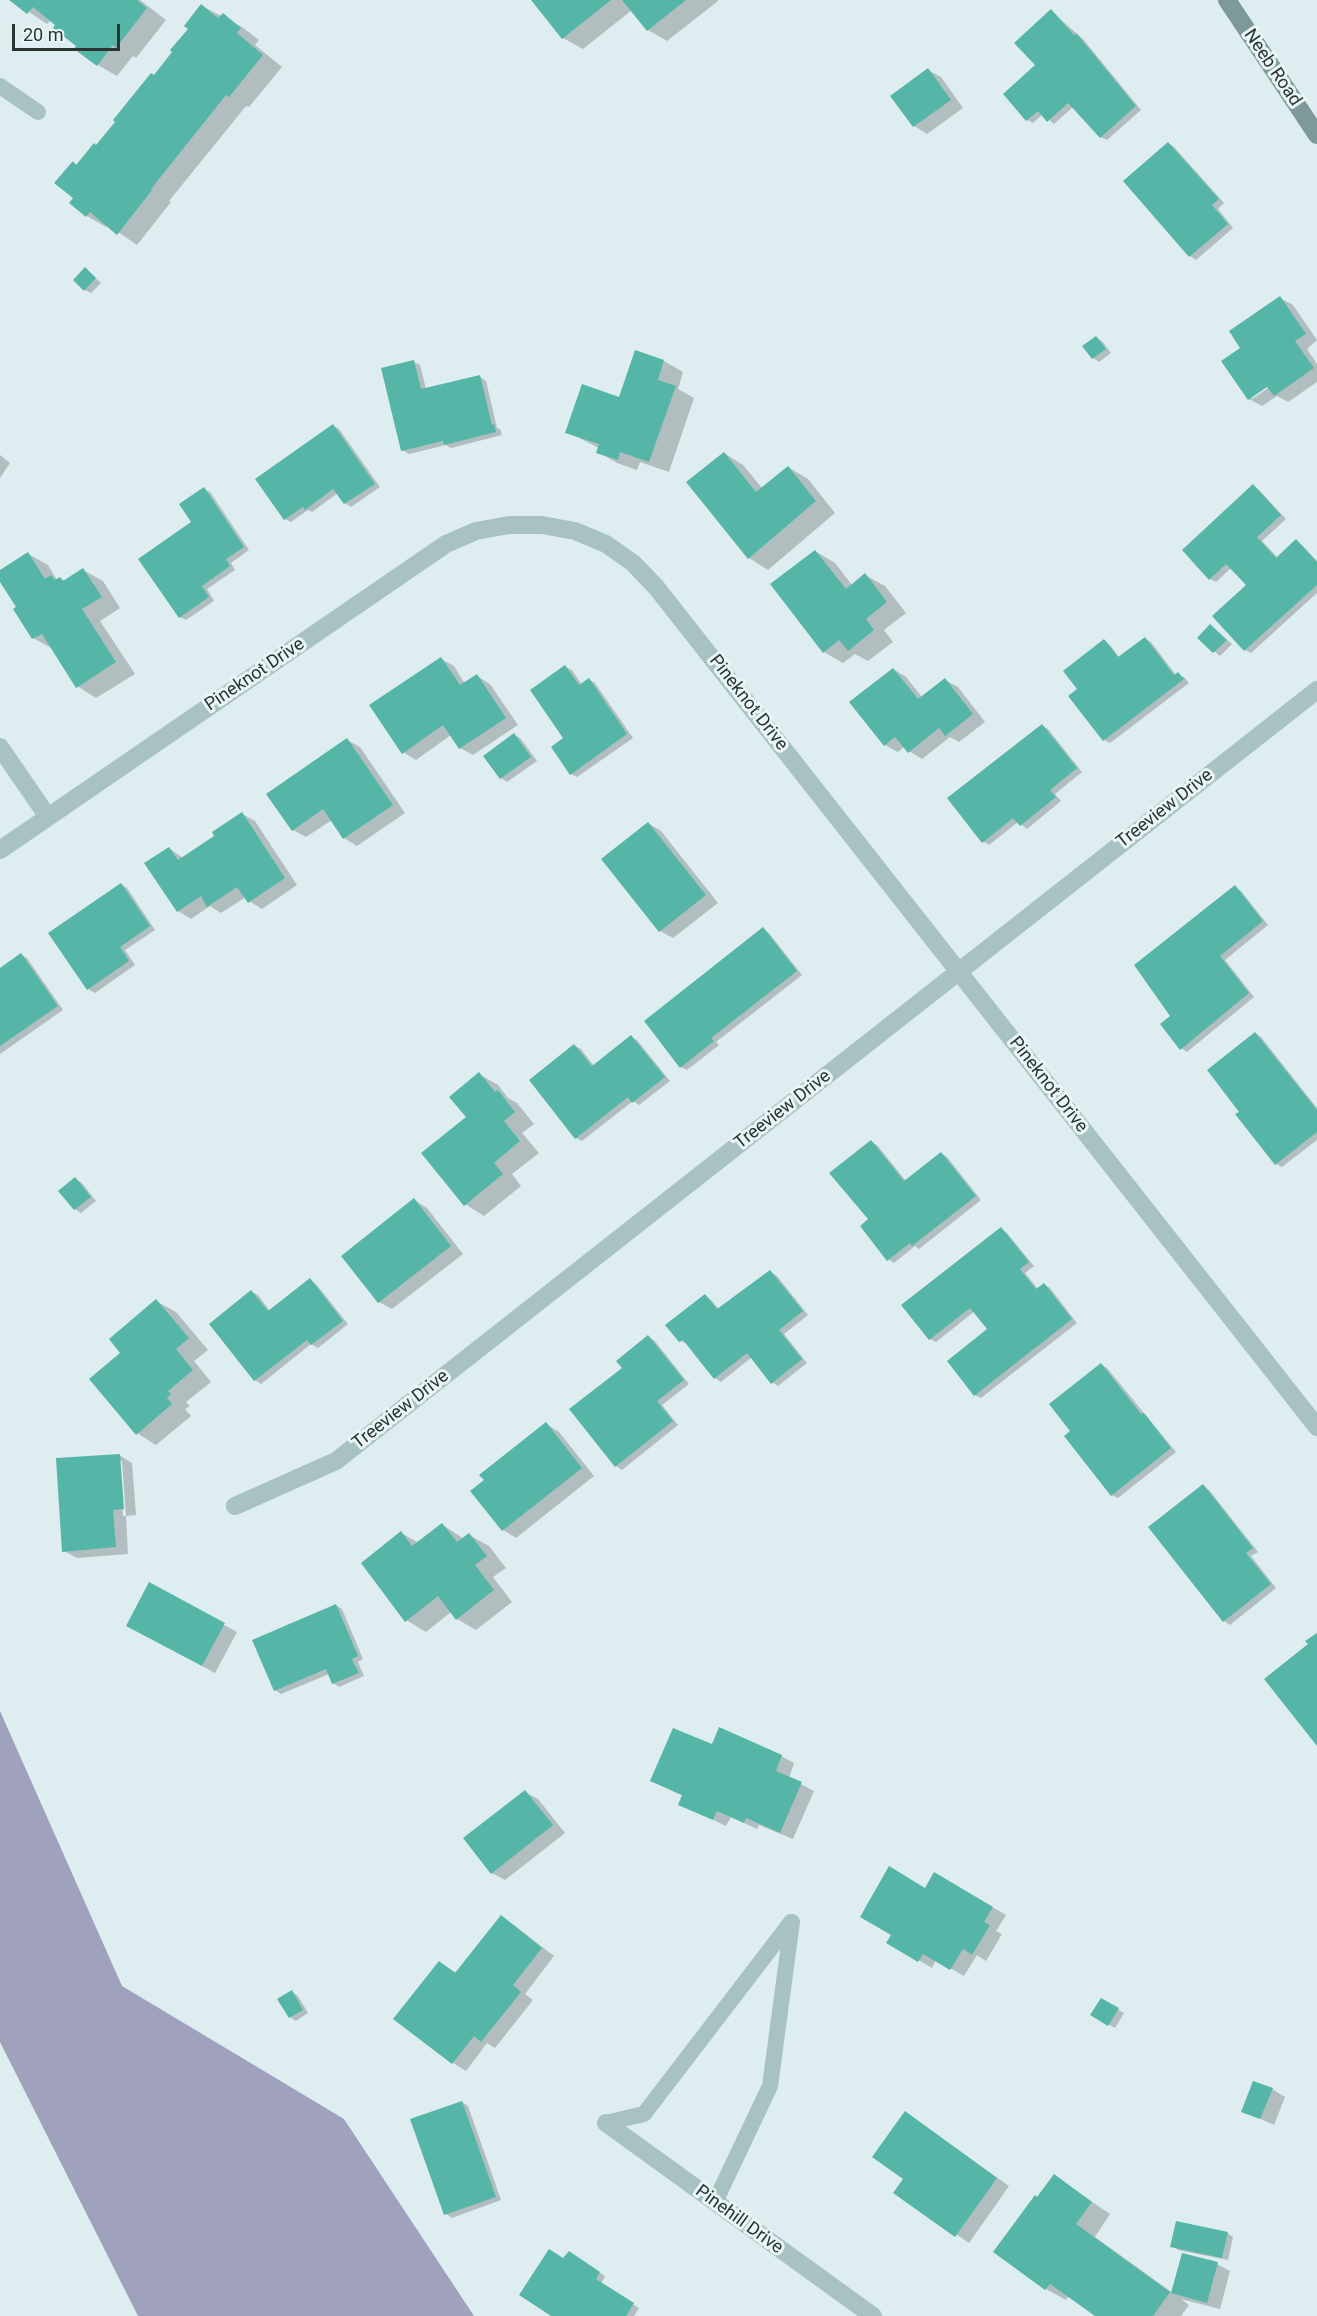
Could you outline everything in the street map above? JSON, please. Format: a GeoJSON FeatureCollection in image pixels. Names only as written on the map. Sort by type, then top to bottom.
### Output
{"type":"FeatureCollection","features":[{"type":"Feature","properties":{"kind":"street","name":"Neeb Road"},"geometry":{"type":"LineString","coordinates":[[1227,0],[1317,135]]}},
{"type":"Feature","properties":{"kind":"street","name":"Pineknot Drive"},"geometry":{"type":"LineString","coordinates":[[0,850],[446,544],[487,529],[509,525],[542,525],[575,531],[606,544],[633,563],[656,587],[1317,1427]]}},
{"type":"Feature","properties":{"kind":"street","name":"Treeview Drive"},"geometry":{"type":"LineString","coordinates":[[235,1506],[336,1461],[1317,690]]}},
{"type":"Feature","properties":{"kind":"street"},"geometry":{"type":"LineString","coordinates":[[0,747],[48,817]]}},
{"type":"Feature","properties":{"kind":"street","name":"Pinehill Drive"},"geometry":{"type":"LineString","coordinates":[[606,2123],[873,2316]]}},
{"type":"Feature","properties":{"kind":"lane"},"geometry":{"type":"LineString","coordinates":[[0,86],[38,112]]}},
{"type":"Feature","properties":{"kind":"lane"},"geometry":{"type":"LineString","coordinates":[[606,2123],[644,2114],[792,1922],[770,2086],[716,2202]]}},
{"type":"Feature","properties":{"kind":"shaded area"},"geometry":{"type":"Polygon","coordinates":[[[0,1711],[122,1986],[344,2119],[474,2316],[138,2316],[0,2042],[0,1711]]]}},
{"type":"Feature","properties":{"kind":"building"},"geometry":{"type":"Polygon","coordinates":[[[9,0],[137,0],[147,8],[116,48],[113,45],[97,66],[74,49],[76,46],[53,28],[55,25],[33,7],[27,14],[9,0]]]}},
{"type":"Feature","properties":{"kind":"building"},"geometry":{"type":"Polygon","coordinates":[[[531,0],[611,0],[562,39],[531,0]]]}},
{"type":"Feature","properties":{"kind":"building"},"geometry":{"type":"Polygon","coordinates":[[[622,0],[686,0],[647,31],[622,0]]]}},
{"type":"Feature","properties":{"kind":"building"},"geometry":{"type":"Polygon","coordinates":[[[201,4],[218,18],[223,13],[241,28],[237,33],[263,55],[229,97],[226,95],[117,235],[90,212],[86,217],[69,203],[73,198],[54,183],[73,161],[76,165],[94,143],[96,145],[151,73],[154,75],[172,52],[170,50],[188,29],[184,26],[201,4]]]}},
{"type":"Feature","properties":{"kind":"building"},"geometry":{"type":"Polygon","coordinates":[[[1051,9],[1074,35],[1077,34],[1136,106],[1100,138],[1068,103],[1047,122],[1038,111],[1026,121],[1003,94],[1035,65],[1014,43],[1051,9]]]}},
{"type":"Feature","properties":{"kind":"building"},"geometry":{"type":"Polygon","coordinates":[[[928,68],[951,100],[913,127],[890,96],[928,68]]]}},
{"type":"Feature","properties":{"kind":"building"},"geometry":{"type":"Polygon","coordinates":[[[1168,142],[1219,199],[1212,205],[1228,224],[1189,257],[1123,181],[1168,142]]]}},
{"type":"Feature","properties":{"kind":"building"},"geometry":{"type":"Polygon","coordinates":[[[85,267],[96,278],[84,291],[73,280],[85,267]]]}},
{"type":"Feature","properties":{"kind":"building"},"geometry":{"type":"Polygon","coordinates":[[[1280,296],[1306,334],[1295,341],[1314,368],[1274,396],[1267,387],[1248,400],[1221,361],[1240,348],[1229,331],[1280,296]]]}},
{"type":"Feature","properties":{"kind":"building"},"geometry":{"type":"Polygon","coordinates":[[[1096,336],[1106,349],[1092,359],[1082,346],[1096,336]]]}},
{"type":"Feature","properties":{"kind":"building"},"geometry":{"type":"Polygon","coordinates":[[[635,350],[664,360],[658,380],[676,386],[649,462],[620,452],[618,460],[596,453],[599,444],[565,433],[582,384],[619,397],[635,350]]]}},
{"type":"Feature","properties":{"kind":"building"},"geometry":{"type":"Polygon","coordinates":[[[414,360],[421,389],[480,375],[492,425],[494,424],[496,432],[444,445],[443,441],[401,451],[381,368],[414,360]]]}},
{"type":"Feature","properties":{"kind":"building"},"geometry":{"type":"Polygon","coordinates":[[[333,424],[375,484],[344,504],[333,489],[305,510],[303,507],[284,520],[255,479],[333,424]]]}},
{"type":"Feature","properties":{"kind":"building"},"geometry":{"type":"Polygon","coordinates":[[[724,452],[756,492],[788,466],[816,501],[748,559],[686,482],[724,452]]]}},
{"type":"Feature","properties":{"kind":"building"},"geometry":{"type":"Polygon","coordinates":[[[1253,484],[1281,515],[1257,537],[1276,558],[1296,539],[1317,562],[1317,585],[1244,651],[1212,616],[1246,585],[1226,564],[1209,580],[1182,550],[1253,484]]]}},
{"type":"Feature","properties":{"kind":"building"},"geometry":{"type":"Polygon","coordinates":[[[204,487],[244,547],[226,559],[230,566],[202,586],[209,597],[179,618],[138,559],[191,522],[179,504],[204,487]]]}},
{"type":"Feature","properties":{"kind":"building"},"geometry":{"type":"Polygon","coordinates":[[[815,550],[846,589],[865,573],[887,602],[866,619],[874,630],[848,651],[839,640],[823,653],[770,584],[815,550]]]}},
{"type":"Feature","properties":{"kind":"building"},"geometry":{"type":"Polygon","coordinates":[[[28,552],[45,579],[51,575],[55,580],[60,577],[63,581],[83,568],[102,597],[82,609],[116,662],[76,688],[42,634],[32,639],[13,609],[16,607],[0,582],[0,570],[28,552]]]}},
{"type":"Feature","properties":{"kind":"building"},"geometry":{"type":"Polygon","coordinates":[[[1210,624],[1227,640],[1213,653],[1197,638],[1210,624]]]}},
{"type":"Feature","properties":{"kind":"building"},"geometry":{"type":"Polygon","coordinates":[[[1145,637],[1174,675],[1178,672],[1184,679],[1103,741],[1068,696],[1077,689],[1063,671],[1104,639],[1118,657],[1145,637]]]}},
{"type":"Feature","properties":{"kind":"building"},"geometry":{"type":"Polygon","coordinates":[[[441,657],[460,685],[477,674],[506,718],[459,749],[443,725],[402,754],[369,705],[441,657]]]}},
{"type":"Feature","properties":{"kind":"building"},"geometry":{"type":"Polygon","coordinates":[[[565,665],[579,685],[589,678],[627,734],[570,775],[551,747],[563,738],[530,690],[565,665]]]}},
{"type":"Feature","properties":{"kind":"building"},"geometry":{"type":"Polygon","coordinates":[[[893,668],[918,699],[945,678],[973,714],[945,736],[939,728],[908,753],[895,737],[884,746],[849,702],[893,668]]]}},
{"type":"Feature","properties":{"kind":"building"},"geometry":{"type":"Polygon","coordinates":[[[1042,724],[1077,768],[1050,790],[1056,797],[1020,826],[1013,818],[982,843],[947,798],[1042,724]]]}},
{"type":"Feature","properties":{"kind":"building"},"geometry":{"type":"Polygon","coordinates":[[[514,733],[531,757],[500,779],[483,756],[514,733]]]}},
{"type":"Feature","properties":{"kind":"building"},"geometry":{"type":"Polygon","coordinates":[[[347,738],[393,805],[343,839],[323,809],[292,831],[266,794],[347,738]]]}},
{"type":"Feature","properties":{"kind":"building"},"geometry":{"type":"Polygon","coordinates":[[[242,812],[285,878],[248,903],[237,887],[207,907],[201,896],[177,912],[144,863],[169,847],[178,860],[214,836],[212,832],[242,812]]]}},
{"type":"Feature","properties":{"kind":"building"},"geometry":{"type":"Polygon","coordinates":[[[648,822],[706,895],[659,932],[601,859],[648,822]]]}},
{"type":"Feature","properties":{"kind":"building"},"geometry":{"type":"Polygon","coordinates":[[[121,883],[150,926],[120,947],[129,961],[87,990],[48,933],[121,883]]]}},
{"type":"Feature","properties":{"kind":"building"},"geometry":{"type":"Polygon","coordinates":[[[1235,885],[1263,921],[1220,956],[1249,993],[1180,1050],[1160,1024],[1170,1016],[1134,965],[1235,885]]]}},
{"type":"Feature","properties":{"kind":"building"},"geometry":{"type":"Polygon","coordinates":[[[763,927],[797,971],[711,1038],[714,1041],[680,1068],[644,1021],[763,927]]]}},
{"type":"Feature","properties":{"kind":"building"},"geometry":{"type":"Polygon","coordinates":[[[21,953],[58,1006],[0,1046],[0,968],[21,953]]]}},
{"type":"Feature","properties":{"kind":"building"},"geometry":{"type":"Polygon","coordinates":[[[1255,1032],[1317,1110],[1317,1132],[1275,1165],[1235,1114],[1239,1112],[1207,1070],[1255,1032]]]}},
{"type":"Feature","properties":{"kind":"building"},"geometry":{"type":"Polygon","coordinates":[[[631,1035],[665,1077],[632,1103],[628,1097],[575,1139],[529,1080],[574,1044],[592,1066],[631,1035]]]}},
{"type":"Feature","properties":{"kind":"building"},"geometry":{"type":"Polygon","coordinates":[[[479,1072],[495,1092],[498,1090],[515,1112],[504,1121],[520,1141],[494,1163],[503,1174],[464,1206],[421,1153],[466,1117],[449,1097],[479,1072]]]}},
{"type":"Feature","properties":{"kind":"building"},"geometry":{"type":"Polygon","coordinates":[[[871,1140],[904,1181],[941,1152],[976,1196],[912,1246],[910,1243],[887,1261],[860,1226],[868,1219],[829,1173],[871,1140]]]}},
{"type":"Feature","properties":{"kind":"building"},"geometry":{"type":"Polygon","coordinates":[[[75,1177],[91,1197],[74,1210],[58,1191],[75,1177]]]}},
{"type":"Feature","properties":{"kind":"building"},"geometry":{"type":"Polygon","coordinates":[[[414,1198],[451,1246],[378,1303],[341,1256],[414,1198]]]}},
{"type":"Feature","properties":{"kind":"building"},"geometry":{"type":"Polygon","coordinates":[[[1001,1227],[1029,1262],[1020,1269],[1036,1289],[1044,1283],[1072,1319],[974,1396],[947,1361],[987,1329],[970,1308],[929,1340],[901,1305],[1001,1227]]]}},
{"type":"Feature","properties":{"kind":"building"},"geometry":{"type":"Polygon","coordinates":[[[770,1270],[803,1311],[779,1330],[802,1359],[771,1384],[747,1353],[714,1379],[683,1340],[679,1342],[665,1325],[705,1294],[717,1309],[770,1270]]]}},
{"type":"Feature","properties":{"kind":"building"},"geometry":{"type":"Polygon","coordinates":[[[310,1278],[343,1321],[311,1345],[307,1340],[254,1381],[209,1324],[251,1290],[268,1311],[310,1278]]]}},
{"type":"Feature","properties":{"kind":"building"},"geometry":{"type":"Polygon","coordinates":[[[156,1299],[189,1338],[176,1349],[193,1370],[168,1391],[171,1394],[167,1398],[172,1404],[136,1435],[89,1379],[120,1353],[109,1339],[156,1299]]]}},
{"type":"Feature","properties":{"kind":"building"},"geometry":{"type":"Polygon","coordinates":[[[648,1335],[684,1380],[657,1401],[673,1421],[615,1467],[569,1409],[622,1368],[616,1361],[648,1335]]]}},
{"type":"Feature","properties":{"kind":"building"},"geometry":{"type":"Polygon","coordinates":[[[1101,1363],[1171,1448],[1111,1496],[1064,1436],[1070,1431],[1049,1404],[1101,1363]]]}},
{"type":"Feature","properties":{"kind":"building"},"geometry":{"type":"Polygon","coordinates":[[[546,1422],[582,1468],[502,1531],[470,1491],[484,1480],[479,1475],[546,1422]]]}},
{"type":"Feature","properties":{"kind":"building"},"geometry":{"type":"Polygon","coordinates":[[[120,1454],[124,1509],[113,1510],[116,1547],[62,1552],[56,1458],[120,1454]]]}},
{"type":"Feature","properties":{"kind":"building"},"geometry":{"type":"Polygon","coordinates":[[[1203,1484],[1253,1548],[1246,1553],[1271,1584],[1223,1622],[1148,1527],[1203,1484]]]}},
{"type":"Feature","properties":{"kind":"building"},"geometry":{"type":"Polygon","coordinates":[[[442,1523],[457,1542],[469,1533],[487,1556],[475,1565],[494,1590],[456,1620],[438,1596],[405,1622],[361,1563],[401,1531],[412,1546],[442,1523]]]}},
{"type":"Feature","properties":{"kind":"building"},"geometry":{"type":"Polygon","coordinates":[[[149,1582],[225,1623],[202,1666],[126,1626],[149,1582]]]}},
{"type":"Feature","properties":{"kind":"building"},"geometry":{"type":"Polygon","coordinates":[[[336,1604],[358,1656],[352,1659],[359,1673],[332,1684],[326,1669],[274,1691],[252,1640],[336,1604]]]}},
{"type":"Feature","properties":{"kind":"building"},"geometry":{"type":"Polygon","coordinates":[[[1317,1633],[1317,1746],[1264,1679],[1308,1644],[1305,1641],[1317,1633]]]}},
{"type":"Feature","properties":{"kind":"building"},"geometry":{"type":"Polygon","coordinates":[[[719,1727],[782,1755],[776,1771],[802,1782],[780,1833],[746,1818],[744,1823],[717,1811],[713,1820],[678,1805],[682,1795],[650,1781],[673,1728],[712,1744],[719,1727]]]}},
{"type":"Feature","properties":{"kind":"building"},"geometry":{"type":"Polygon","coordinates":[[[525,1790],[553,1825],[491,1874],[463,1838],[525,1790]]]}},
{"type":"Feature","properties":{"kind":"building"},"geometry":{"type":"Polygon","coordinates":[[[889,1866],[925,1888],[934,1872],[993,1907],[984,1922],[990,1925],[972,1955],[963,1949],[950,1970],[923,1954],[918,1962],[886,1943],[891,1935],[860,1917],[889,1866]]]}},
{"type":"Feature","properties":{"kind":"building"},"geometry":{"type":"Polygon","coordinates":[[[501,1915],[542,1948],[513,1985],[521,1992],[481,2042],[474,2036],[452,2064],[393,2019],[439,1961],[455,1973],[501,1915]]]}},
{"type":"Feature","properties":{"kind":"building"},"geometry":{"type":"Polygon","coordinates":[[[292,1990],[303,2010],[289,2018],[277,1999],[292,1990]]]}},
{"type":"Feature","properties":{"kind":"building"},"geometry":{"type":"Polygon","coordinates":[[[1101,1998],[1119,2008],[1108,2026],[1090,2015],[1101,1998]]]}},
{"type":"Feature","properties":{"kind":"building"},"geometry":{"type":"Polygon","coordinates":[[[1253,2081],[1273,2088],[1260,2119],[1241,2112],[1253,2081]]]}},
{"type":"Feature","properties":{"kind":"building"},"geometry":{"type":"Polygon","coordinates":[[[462,2101],[496,2197],[444,2215],[410,2119],[462,2101]]]}},
{"type":"Feature","properties":{"kind":"building"},"geometry":{"type":"Polygon","coordinates":[[[905,2111],[997,2178],[955,2237],[893,2193],[903,2179],[872,2157],[905,2111]]]}},
{"type":"Feature","properties":{"kind":"building"},"geometry":{"type":"Polygon","coordinates":[[[1054,2174],[1092,2202],[1076,2224],[1170,2292],[1153,2316],[1095,2316],[1050,2284],[1045,2290],[993,2252],[1035,2195],[1037,2197],[1054,2174]]]}},
{"type":"Feature","properties":{"kind":"building"},"geometry":{"type":"Polygon","coordinates":[[[1176,2221],[1228,2232],[1222,2258],[1170,2247],[1176,2221]]]}},
{"type":"Feature","properties":{"kind":"building"},"geometry":{"type":"Polygon","coordinates":[[[549,2249],[563,2258],[569,2251],[600,2272],[596,2279],[634,2303],[626,2316],[551,2316],[519,2295],[549,2249]]]}},
{"type":"Feature","properties":{"kind":"building"},"geometry":{"type":"Polygon","coordinates":[[[1182,2253],[1218,2262],[1207,2303],[1171,2293],[1182,2253]]]}}]}
